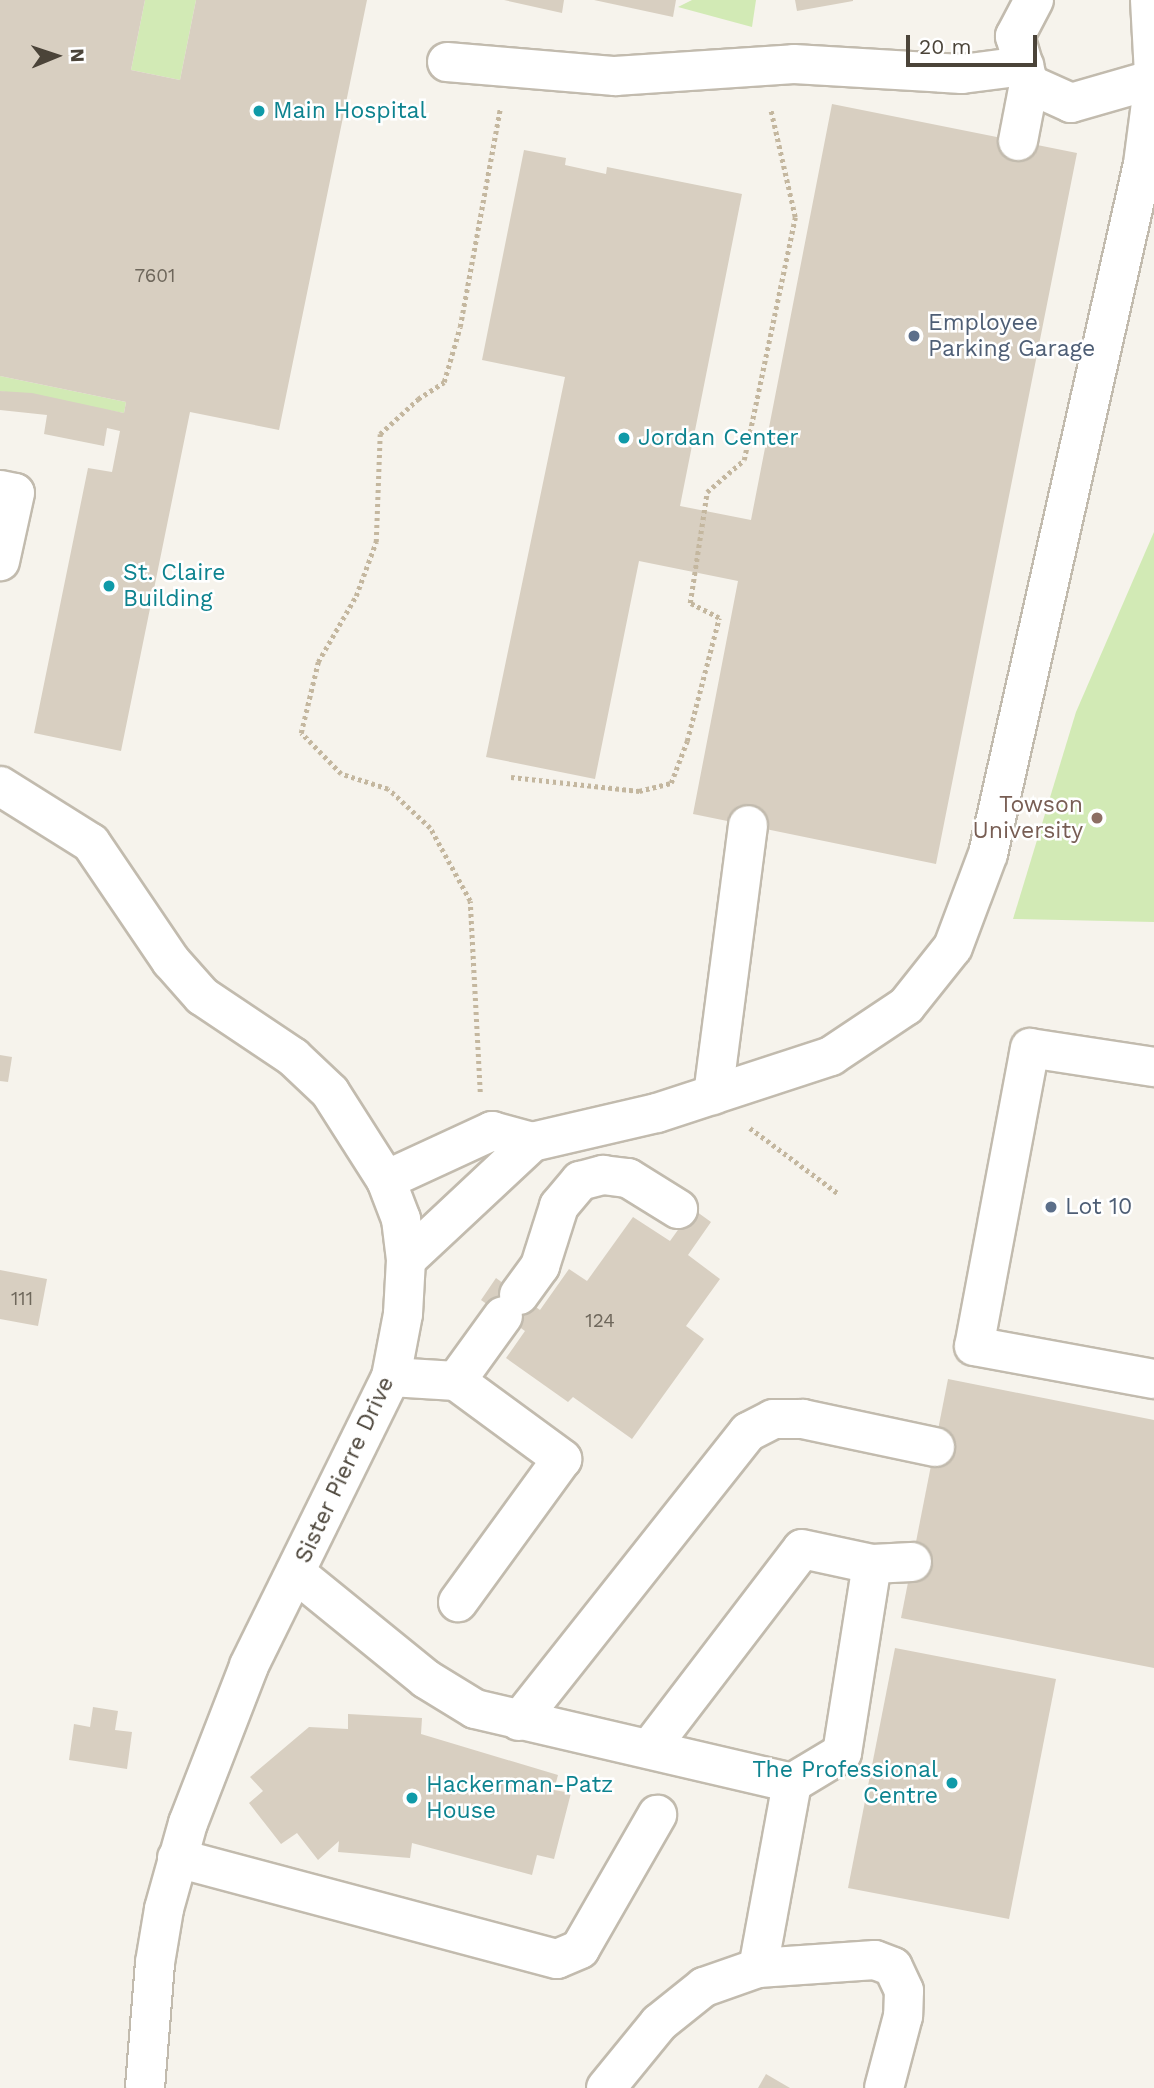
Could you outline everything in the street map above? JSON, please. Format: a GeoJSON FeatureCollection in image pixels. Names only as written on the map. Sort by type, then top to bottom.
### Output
{"type":"FeatureCollection","features":[{"type":"Feature","properties":{"kind":"street"},"geometry":{"type":"LineString","coordinates":[[1018,141],[1026,75],[1015,36],[1034,0]]}},
{"type":"Feature","properties":{"kind":"street"},"geometry":{"type":"LineString","coordinates":[[1150,0],[1154,73]]}},
{"type":"Feature","properties":{"kind":"street"},"geometry":{"type":"LineString","coordinates":[[386,1180],[492,1131],[532,1142],[657,1113],[831,1056],[906,1006],[953,947],[988,854],[1143,164],[1154,80],[1072,103],[1026,75],[794,64],[615,76],[447,62]]}},
{"type":"Feature","properties":{"kind":"street"},"geometry":{"type":"LineString","coordinates":[[0,490],[15,493],[0,561]]}},
{"type":"Feature","properties":{"kind":"street","name":"Sister Pierre Drive"},"geometry":{"type":"LineString","coordinates":[[0,786],[91,843],[170,961],[202,996],[293,1057],[330,1092],[386,1180],[401,1219],[406,1260],[403,1314],[391,1377],[222,1728],[177,1858],[155,1963],[145,2088]]}},
{"type":"Feature","properties":{"kind":"street"},"geometry":{"type":"LineString","coordinates":[[726,1091],[748,825]]}},
{"type":"Feature","properties":{"kind":"street"},"geometry":{"type":"LineString","coordinates":[[1154,1067],[1030,1048],[974,1346],[1154,1379]]}},
{"type":"Feature","properties":{"kind":"street"},"geometry":{"type":"LineString","coordinates":[[406,1260],[532,1142]]}},
{"type":"Feature","properties":{"kind":"street"},"geometry":{"type":"LineString","coordinates":[[456,1381],[540,1266],[559,1206],[580,1181],[603,1175],[628,1178],[678,1209]]}},
{"type":"Feature","properties":{"kind":"street"},"geometry":{"type":"LineString","coordinates":[[391,1377],[456,1381],[562,1459],[458,1602]]}},
{"type":"Feature","properties":{"kind":"street"},"geometry":{"type":"LineString","coordinates":[[519,1721],[748,1432],[773,1419],[803,1419],[935,1447]]}},
{"type":"Feature","properties":{"kind":"street"},"geometry":{"type":"LineString","coordinates":[[650,1748],[802,1549],[872,1564],[912,1562]]}},
{"type":"Feature","properties":{"kind":"street"},"geometry":{"type":"LineString","coordinates":[[297,1574],[435,1685],[475,1709],[792,1783],[842,1753],[872,1564]]}},
{"type":"Feature","properties":{"kind":"street"},"geometry":{"type":"LineString","coordinates":[[758,1968],[792,1783]]}},
{"type":"Feature","properties":{"kind":"street"},"geometry":{"type":"LineString","coordinates":[[177,1858],[557,1959],[580,1949],[657,1815]]}},
{"type":"Feature","properties":{"kind":"street"},"geometry":{"type":"LineString","coordinates":[[606,2088],[659,2023],[704,1987],[758,1968],[875,1961],[893,1967],[904,1990],[903,2016],[884,2088]]}},
{"type":"Feature","properties":{"kind":"path"},"geometry":{"type":"LineString","coordinates":[[481,1100],[470,901],[430,828],[388,789],[341,774],[301,733],[318,662],[356,597],[376,542],[380,434],[418,399],[444,382],[460,327],[508,67]]}},
{"type":"Feature","properties":{"kind":"path"},"geometry":{"type":"LineString","coordinates":[[511,777],[639,791],[671,783],[687,741],[719,618],[690,603],[707,492],[744,460],[796,217],[771,111]]}},
{"type":"Feature","properties":{"kind":"path"},"geometry":{"type":"LineString","coordinates":[[726,1091],[750,1128],[839,1194]]}},
{"type":"Feature","properties":{"kind":"green space"},"geometry":{"type":"Polygon","coordinates":[[[145,0],[196,0],[180,80],[131,70],[145,0]]]}},
{"type":"Feature","properties":{"kind":"green space"},"geometry":{"type":"Polygon","coordinates":[[[692,0],[756,0],[752,27],[678,7],[692,0]]]}},
{"type":"Feature","properties":{"kind":"green space"},"geometry":{"type":"Polygon","coordinates":[[[0,376],[126,402],[124,413],[0,391],[0,376]]]}},
{"type":"Feature","properties":{"kind":"green space"},"geometry":{"type":"Polygon","coordinates":[[[1154,532],[1154,922],[1013,919],[1076,712],[1154,532]]]}},
{"type":"Feature","properties":{"kind":"building"},"geometry":{"type":"Polygon","coordinates":[[[0,0],[145,0],[131,70],[180,80],[196,0],[367,0],[279,430],[190,412],[121,751],[34,733],[88,468],[112,472],[120,431],[107,428],[104,446],[44,434],[47,415],[0,410],[0,391],[32,393],[124,413],[126,402],[0,376],[0,0]]]}},
{"type":"Feature","properties":{"kind":"building"},"geometry":{"type":"Polygon","coordinates":[[[504,0],[564,0],[562,13],[504,0]]]}},
{"type":"Feature","properties":{"kind":"building"},"geometry":{"type":"Polygon","coordinates":[[[594,0],[676,0],[673,17],[594,0]]]}},
{"type":"Feature","properties":{"kind":"building"},"geometry":{"type":"Polygon","coordinates":[[[795,0],[853,0],[853,1],[797,11],[795,0]]]}},
{"type":"Feature","properties":{"kind":"building","name":"Employee Parking Garage"},"geometry":{"type":"Polygon","coordinates":[[[832,104],[1077,153],[936,864],[693,814],[738,581],[639,561],[595,779],[486,757],[565,377],[482,360],[524,150],[566,158],[565,165],[606,174],[607,167],[742,194],[680,506],[751,520],[832,104]]]}},
{"type":"Feature","properties":{"kind":"building"},"geometry":{"type":"Polygon","coordinates":[[[0,1055],[12,1057],[8,1082],[0,1081],[0,1055]]]}},
{"type":"Feature","properties":{"kind":"building"},"geometry":{"type":"Polygon","coordinates":[[[693,1209],[711,1222],[688,1255],[720,1279],[686,1326],[704,1339],[632,1439],[573,1397],[568,1402],[506,1358],[525,1331],[481,1300],[496,1278],[540,1310],[569,1269],[587,1281],[633,1217],[670,1241],[693,1209]]]}},
{"type":"Feature","properties":{"kind":"building"},"geometry":{"type":"Polygon","coordinates":[[[0,1270],[47,1279],[38,1326],[0,1319],[0,1270]]]}},
{"type":"Feature","properties":{"kind":"building"},"geometry":{"type":"Polygon","coordinates":[[[948,1379],[1154,1420],[1154,1668],[901,1618],[948,1379]]]}},
{"type":"Feature","properties":{"kind":"building","name":"The Professional Centre"},"geometry":{"type":"Polygon","coordinates":[[[895,1648],[1056,1679],[1009,1919],[848,1888],[895,1648]]]}},
{"type":"Feature","properties":{"kind":"building"},"geometry":{"type":"Polygon","coordinates":[[[93,1707],[118,1711],[115,1730],[132,1732],[127,1769],[69,1760],[74,1724],[90,1727],[93,1707]]]}},
{"type":"Feature","properties":{"kind":"building","name":"Hackerman-Patz House"},"geometry":{"type":"Polygon","coordinates":[[[348,1714],[422,1718],[421,1734],[558,1775],[554,1790],[571,1793],[554,1859],[537,1855],[532,1875],[412,1843],[410,1858],[338,1852],[339,1841],[318,1860],[297,1833],[281,1844],[249,1803],[263,1791],[250,1777],[309,1727],[348,1729],[348,1714]]]}},
{"type":"Feature","properties":{"kind":"building"},"geometry":{"type":"Polygon","coordinates":[[[766,2074],[790,2088],[758,2088],[766,2074]]]}},
{"type":"Feature","properties":{"kind":"place","name":"Main Hospital"},"geometry":{"type":"Point","coordinates":[259,111]}},
{"type":"Feature","properties":{"kind":"place","name":"Employee Parking Garage"},"geometry":{"type":"Point","coordinates":[914,336]}},
{"type":"Feature","properties":{"kind":"place","name":"Jordan Center"},"geometry":{"type":"Point","coordinates":[624,438]}},
{"type":"Feature","properties":{"kind":"place","name":"St. Claire Building"},"geometry":{"type":"Point","coordinates":[109,586]}},
{"type":"Feature","properties":{"kind":"place","name":"Towson University"},"geometry":{"type":"Point","coordinates":[1097,818]}},
{"type":"Feature","properties":{"kind":"place","name":"Lot 10"},"geometry":{"type":"Point","coordinates":[1051,1207]}},
{"type":"Feature","properties":{"kind":"place","name":"The Professional Centre"},"geometry":{"type":"Point","coordinates":[952,1783]}},
{"type":"Feature","properties":{"kind":"place","name":"Hackerman-Patz House"},"geometry":{"type":"Point","coordinates":[412,1798]}}]}
